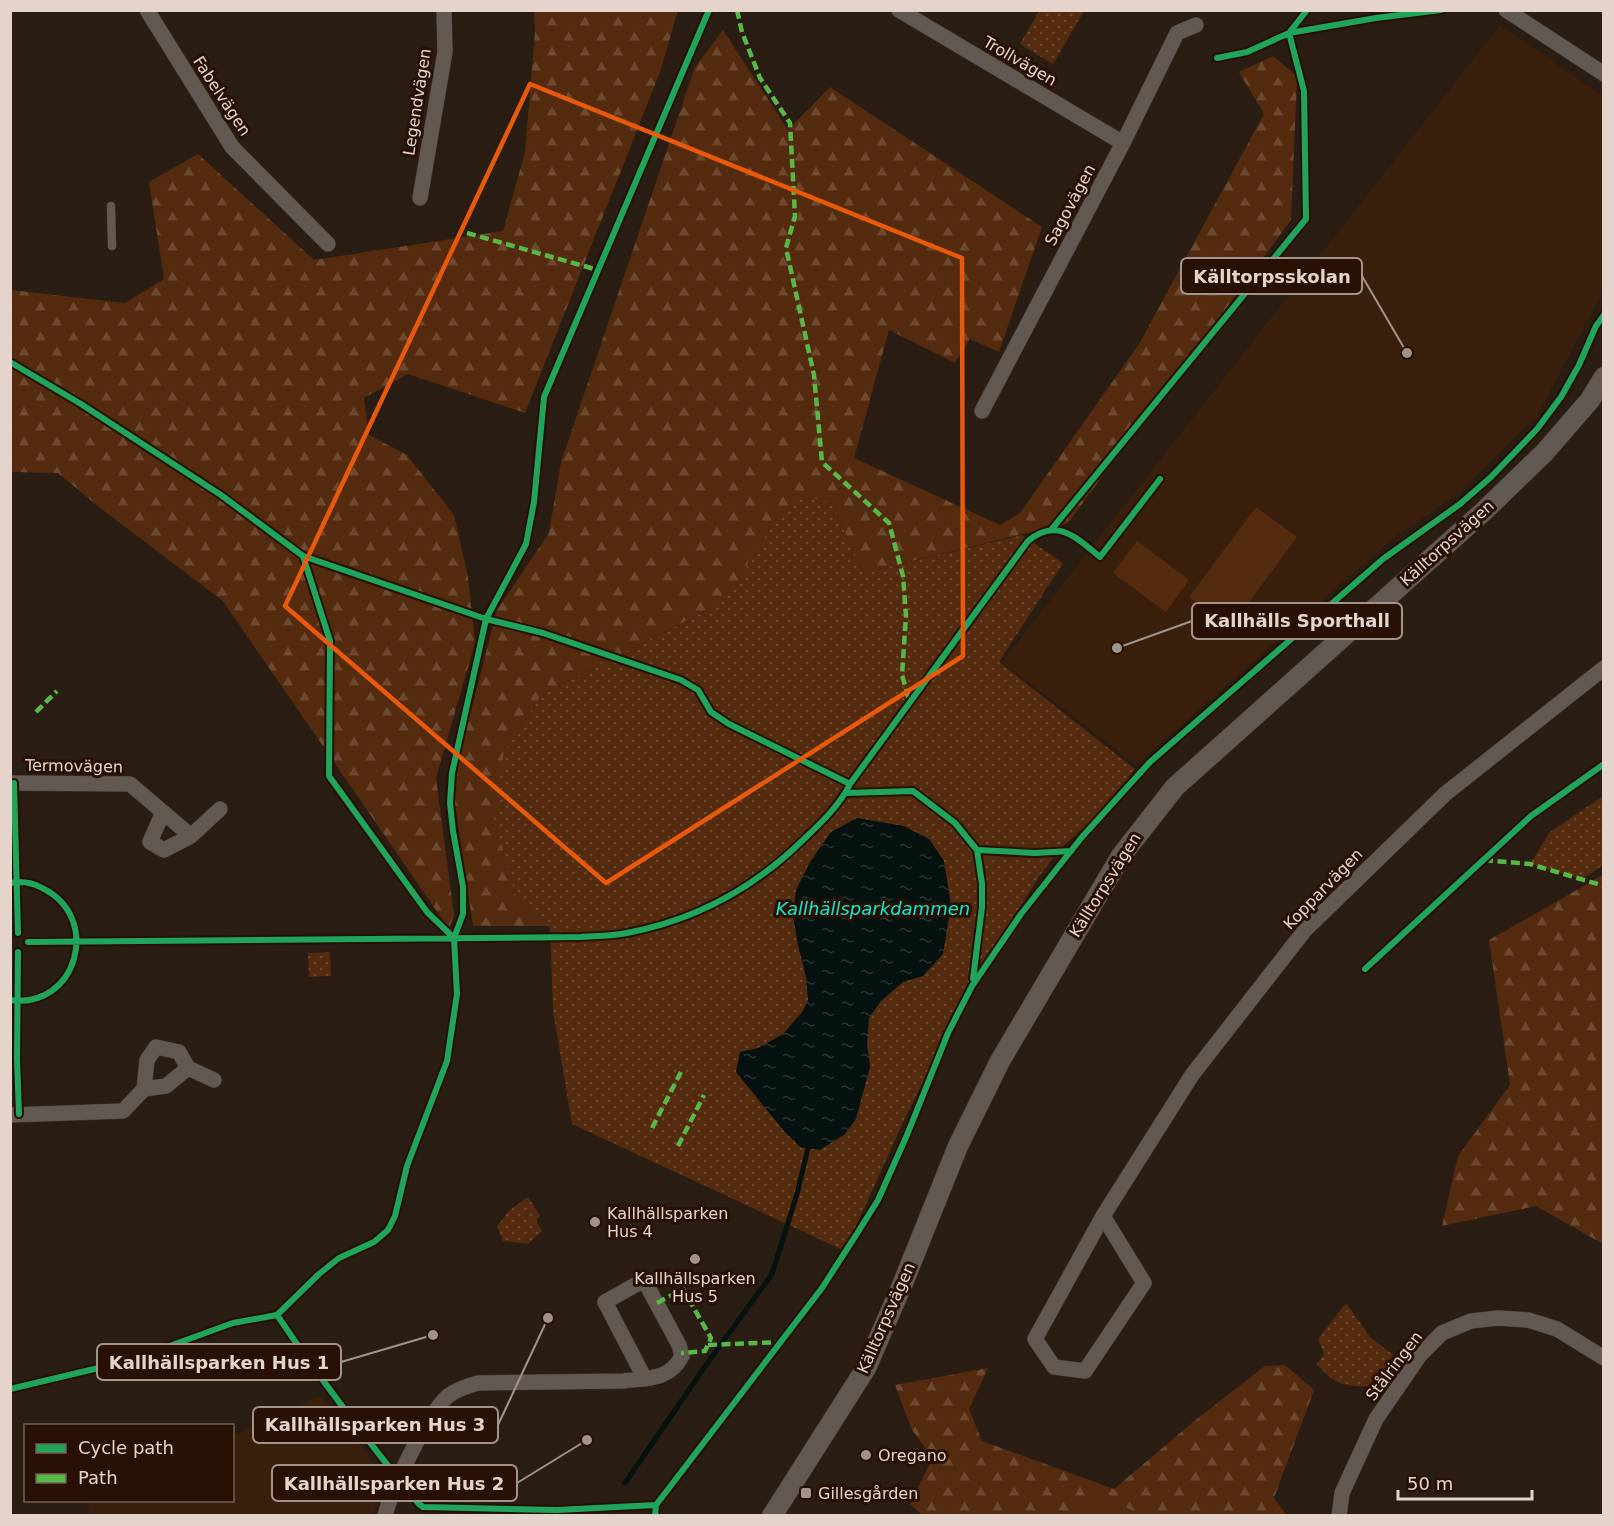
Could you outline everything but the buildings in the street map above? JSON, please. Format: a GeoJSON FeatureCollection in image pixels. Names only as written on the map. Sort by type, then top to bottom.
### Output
{"type":"FeatureCollection","features":[{"type":"Feature","properties":{"kind":"street","name":"Fabelvägen"},"geometry":{"type":"LineString","coordinates":[[147,10],[232,147],[328,244]]}},
{"type":"Feature","properties":{"kind":"street","name":"Legendvägen"},"geometry":{"type":"LineString","coordinates":[[420,198],[445,52],[444,10]]}},
{"type":"Feature","properties":{"kind":"street","name":"Trollvägen"},"geometry":{"type":"LineString","coordinates":[[899,10],[1124,142]]}},
{"type":"Feature","properties":{"kind":"street"},"geometry":{"type":"LineString","coordinates":[[1506,10],[1604,74]]}},
{"type":"Feature","properties":{"kind":"street","name":"Sagovägen"},"geometry":{"type":"LineString","coordinates":[[982,411],[1124,142],[1177,33],[1196,25]]}},
{"type":"Feature","properties":{"kind":"street","name":"Källtorpsvägen"},"geometry":{"type":"LineString","coordinates":[[772,1515],[866,1368],[958,1146],[1000,1061],[1121,856],[1175,787],[1484,511],[1545,452],[1590,400],[1604,377]]}},
{"type":"Feature","properties":{"kind":"street","name":"Kopparvägen"},"geometry":{"type":"LineString","coordinates":[[1103,1216],[1144,1283],[1085,1371],[1054,1367],[1035,1339],[1103,1216],[1192,1075],[1305,930],[1445,794],[1604,668]]}},
{"type":"Feature","properties":{"kind":"street","name":"Termovägen"},"geometry":{"type":"LineString","coordinates":[[10,783],[130,784],[192,836]]}},
{"type":"Feature","properties":{"kind":"street"},"geometry":{"type":"LineString","coordinates":[[163,812],[150,842],[164,850],[192,836],[220,809]]}},
{"type":"Feature","properties":{"kind":"street"},"geometry":{"type":"LineString","coordinates":[[10,1115],[123,1111],[144,1089],[147,1060],[156,1047],[179,1052],[188,1068],[214,1080]]}},
{"type":"Feature","properties":{"kind":"street"},"geometry":{"type":"LineString","coordinates":[[144,1089],[166,1086],[188,1068]]}},
{"type":"Feature","properties":{"kind":"street"},"geometry":{"type":"LineString","coordinates":[[385,1515],[394,1486],[435,1411],[448,1396],[461,1388],[478,1383],[623,1381],[645,1378],[666,1375],[677,1367],[682,1356],[679,1345],[644,1280],[605,1302],[645,1378]]}},
{"type":"Feature","properties":{"kind":"street","name":"Stålringen"},"geometry":{"type":"LineString","coordinates":[[1339,1515],[1342,1493],[1376,1419],[1420,1355],[1442,1333],[1471,1321],[1498,1318],[1528,1320],[1557,1329],[1604,1358]]}},
{"type":"Feature","properties":{"kind":"lane"},"geometry":{"type":"LineString","coordinates":[[111,206],[112,246]]}},
{"type":"Feature","properties":{"kind":"highlighted area"},"geometry":{"type":"Polygon","coordinates":[[[530,84],[962,258],[963,656],[606,883],[285,606],[530,84]]]}},
{"type":"Feature","properties":{"kind":"shaded area"},"geometry":{"type":"Polygon","coordinates":[[[1500,25],[1603,96],[1603,291],[1538,415],[1457,495],[1391,540],[1136,765],[1002,662],[1500,25]]]}},
{"type":"Feature","properties":{"kind":"shaded area"},"geometry":{"type":"Polygon","coordinates":[[[322,1395],[384,1476],[374,1515],[89,1515],[89,1502],[234,1502],[234,1436],[322,1395]]]}},
{"type":"Feature","properties":{"kind":"green space"},"geometry":{"type":"Polygon","coordinates":[[[534,11],[678,11],[660,72],[525,413],[408,374],[364,398],[369,435],[407,455],[454,515],[468,577],[475,643],[436,778],[454,915],[449,929],[223,601],[58,473],[11,472],[11,290],[125,303],[164,279],[149,182],[198,154],[314,260],[503,231],[525,152],[535,32],[534,11]]]}},
{"type":"Feature","properties":{"kind":"green space"},"geometry":{"type":"Polygon","coordinates":[[[1039,11],[1084,11],[1053,64],[1020,44],[1039,11]]]}},
{"type":"Feature","properties":{"kind":"green space"},"geometry":{"type":"Polygon","coordinates":[[[723,30],[788,130],[830,87],[1042,227],[999,352],[970,339],[955,363],[889,330],[854,458],[1000,525],[1020,513],[1139,344],[1264,114],[1239,72],[1273,56],[1297,76],[1291,220],[1068,523],[863,573],[832,503],[744,579],[737,588],[741,593],[542,694],[504,752],[517,900],[550,926],[473,926],[452,784],[497,610],[549,533],[561,462],[695,67],[723,30]]]}},
{"type":"Feature","properties":{"kind":"green space"},"geometry":{"type":"Polygon","coordinates":[[[800,494],[836,505],[835,510],[863,573],[1022,535],[1063,563],[999,662],[1135,769],[1101,812],[1060,849],[1038,878],[968,990],[899,1131],[845,1251],[572,1124],[553,1010],[550,926],[517,900],[494,818],[504,752],[542,694],[706,611],[737,588],[744,579],[749,557],[800,494]]]}},
{"type":"Feature","properties":{"kind":"green space"},"geometry":{"type":"Polygon","coordinates":[[[1256,507],[1297,537],[1230,628],[1189,597],[1256,507]]]}},
{"type":"Feature","properties":{"kind":"green space"},"geometry":{"type":"Polygon","coordinates":[[[1137,541],[1189,580],[1166,612],[1113,573],[1137,541]]]}},
{"type":"Feature","properties":{"kind":"green space"},"geometry":{"type":"Polygon","coordinates":[[[1603,796],[1603,865],[1583,879],[1530,864],[1550,832],[1603,796]]]}},
{"type":"Feature","properties":{"kind":"green space"},"geometry":{"type":"Polygon","coordinates":[[[1603,875],[1603,1244],[1536,1206],[1442,1226],[1458,1156],[1510,1085],[1489,940],[1603,875]]]}},
{"type":"Feature","properties":{"kind":"green space"},"geometry":{"type":"Polygon","coordinates":[[[330,952],[331,976],[309,977],[308,953],[330,952]]]}},
{"type":"Feature","properties":{"kind":"green space"},"geometry":{"type":"Polygon","coordinates":[[[528,1197],[540,1216],[536,1220],[542,1231],[528,1244],[503,1241],[497,1226],[510,1210],[528,1197]]]}},
{"type":"Feature","properties":{"kind":"green space"},"geometry":{"type":"Polygon","coordinates":[[[1346,1303],[1370,1337],[1393,1355],[1374,1386],[1342,1384],[1330,1377],[1317,1364],[1324,1354],[1318,1339],[1346,1303]]]}},
{"type":"Feature","properties":{"kind":"green space"},"geometry":{"type":"Polygon","coordinates":[[[1285,1365],[1314,1390],[1274,1498],[1286,1514],[1301,1515],[922,1515],[910,1504],[930,1463],[926,1449],[912,1430],[895,1385],[988,1368],[969,1409],[982,1441],[1114,1489],[1193,1422],[1265,1366],[1285,1365]]]}},
{"type":"Feature","properties":{"kind":"green space"},"geometry":{"type":"Polygon","coordinates":[[[1099,1488],[1138,1515],[1079,1515],[1099,1488]]]}},
{"type":"Feature","properties":{"kind":"water","name":"Kallhällsparkdammen"},"geometry":{"type":"Polygon","coordinates":[[[857,818],[904,826],[929,839],[944,861],[951,905],[943,954],[923,976],[903,982],[881,1001],[869,1018],[867,1043],[870,1067],[856,1119],[845,1134],[820,1150],[800,1147],[736,1072],[740,1052],[758,1048],[783,1034],[803,1011],[808,1000],[806,977],[793,917],[796,890],[810,862],[831,832],[857,818]]]}},
{"type":"Feature","properties":{"kind":"waterway"},"geometry":{"type":"LineString","coordinates":[[625,1483],[772,1274],[797,1194],[808,1148]]}},
{"type":"Feature","properties":{"kind":"marked path"},"geometry":{"type":"LineString","coordinates":[[737,10],[742,32],[760,78],[790,123],[795,216],[786,248],[814,375],[822,462],[889,523],[903,576],[906,616],[902,675],[910,703]]}},
{"type":"Feature","properties":{"kind":"marked path"},"geometry":{"type":"LineString","coordinates":[[467,233],[598,270]]}},
{"type":"Feature","properties":{"kind":"marked path"},"geometry":{"type":"LineString","coordinates":[[36,712],[57,691]]}},
{"type":"Feature","properties":{"kind":"marked path"},"geometry":{"type":"LineString","coordinates":[[1484,860],[1530,864],[1604,886]]}},
{"type":"Feature","properties":{"kind":"marked path"},"geometry":{"type":"LineString","coordinates":[[652,1128],[681,1072]]}},
{"type":"Feature","properties":{"kind":"marked path"},"geometry":{"type":"LineString","coordinates":[[678,1146],[704,1095]]}},
{"type":"Feature","properties":{"kind":"marked path"},"geometry":{"type":"LineString","coordinates":[[657,1303],[683,1289],[711,1338],[705,1351],[681,1353]]}},
{"type":"Feature","properties":{"kind":"marked path"},"geometry":{"type":"LineString","coordinates":[[708,1345],[780,1342]]}},
{"type":"Feature","properties":{"kind":"cycle path"},"geometry":{"type":"LineString","coordinates":[[656,1505],[557,1510],[423,1507],[346,1411],[277,1315],[339,1258],[374,1242],[388,1230],[395,1216],[407,1166],[447,1061],[457,994],[454,938],[463,914],[463,887],[450,803],[452,773],[486,619],[526,544],[534,502],[544,397],[709,10]]}},
{"type":"Feature","properties":{"kind":"cycle path"},"geometry":{"type":"LineString","coordinates":[[1217,58],[1247,52],[1289,33],[1307,10]]}},
{"type":"Feature","properties":{"kind":"cycle path"},"geometry":{"type":"LineString","coordinates":[[1051,530],[1306,219],[1304,91],[1289,33],[1376,18],[1441,10]]}},
{"type":"Feature","properties":{"kind":"cycle path"},"geometry":{"type":"LineString","coordinates":[[655,1516],[656,1505],[822,1288],[878,1200],[948,1033],[972,986],[1021,914],[1082,837],[1150,762],[1383,559],[1460,504],[1491,477],[1537,429],[1561,397],[1579,365],[1596,326],[1604,315]]}},
{"type":"Feature","properties":{"kind":"cycle path"},"geometry":{"type":"LineString","coordinates":[[10,362],[81,404],[221,495],[303,556],[486,619],[543,633],[681,680],[698,690],[711,712],[729,724],[850,784]]}},
{"type":"Feature","properties":{"kind":"cycle path"},"geometry":{"type":"LineString","coordinates":[[28,942],[581,937],[627,933],[677,920],[700,911],[744,888],[784,858],[829,814],[1028,541],[1038,534],[1057,531],[1075,537],[1100,557],[1160,479]]}},
{"type":"Feature","properties":{"kind":"cycle path"},"geometry":{"type":"LineString","coordinates":[[303,556],[330,641],[329,776],[427,912],[454,938]]}},
{"type":"Feature","properties":{"kind":"cycle path"},"geometry":{"type":"LineString","coordinates":[[1365,969],[1531,816],[1604,764]]}},
{"type":"Feature","properties":{"kind":"cycle path"},"geometry":{"type":"LineString","coordinates":[[14,783],[18,933]]}},
{"type":"Feature","properties":{"kind":"cycle path"},"geometry":{"type":"LineString","coordinates":[[846,793],[913,791],[955,823],[977,850],[982,884],[982,907],[973,979]]}},
{"type":"Feature","properties":{"kind":"cycle path"},"geometry":{"type":"LineString","coordinates":[[977,850],[1035,853],[1071,851]]}},
{"type":"Feature","properties":{"kind":"cycle path"},"geometry":{"type":"LineString","coordinates":[[10,883],[23,882],[35,885],[61,902],[72,919],[76,939],[74,959],[66,977],[52,991],[33,999],[10,1000]]}},
{"type":"Feature","properties":{"kind":"cycle path"},"geometry":{"type":"LineString","coordinates":[[18,952],[19,1114]]}},
{"type":"Feature","properties":{"kind":"cycle path"},"geometry":{"type":"LineString","coordinates":[[10,1389],[128,1361],[233,1323],[277,1315]]}},
{"type":"Feature","properties":{"kind":"place","name":"Källtorpsskolan"},"geometry":{"type":"Point","coordinates":[1407,353]}},
{"type":"Feature","properties":{"kind":"place","name":"Kallhälls Sporthall"},"geometry":{"type":"Point","coordinates":[1117,648]}},
{"type":"Feature","properties":{"kind":"place","name":"Kallhällsparken Hus 4"},"geometry":{"type":"Point","coordinates":[595,1222]}},
{"type":"Feature","properties":{"kind":"place","name":"Kallhällsparken Hus 5"},"geometry":{"type":"Point","coordinates":[695,1259]}},
{"type":"Feature","properties":{"kind":"place","name":"Kallhällsparken Hus 3"},"geometry":{"type":"Point","coordinates":[548,1318]}},
{"type":"Feature","properties":{"kind":"place","name":"Kallhällsparken Hus 1"},"geometry":{"type":"Point","coordinates":[433,1335]}},
{"type":"Feature","properties":{"kind":"place","name":"Kallhällsparken Hus 2"},"geometry":{"type":"Point","coordinates":[587,1440]}},
{"type":"Feature","properties":{"kind":"place","name":"Oregano"},"geometry":{"type":"Point","coordinates":[866,1455]}},
{"type":"Feature","properties":{"kind":"place","name":"Gillesgården"},"geometry":{"type":"Point","coordinates":[806,1493]}}]}
